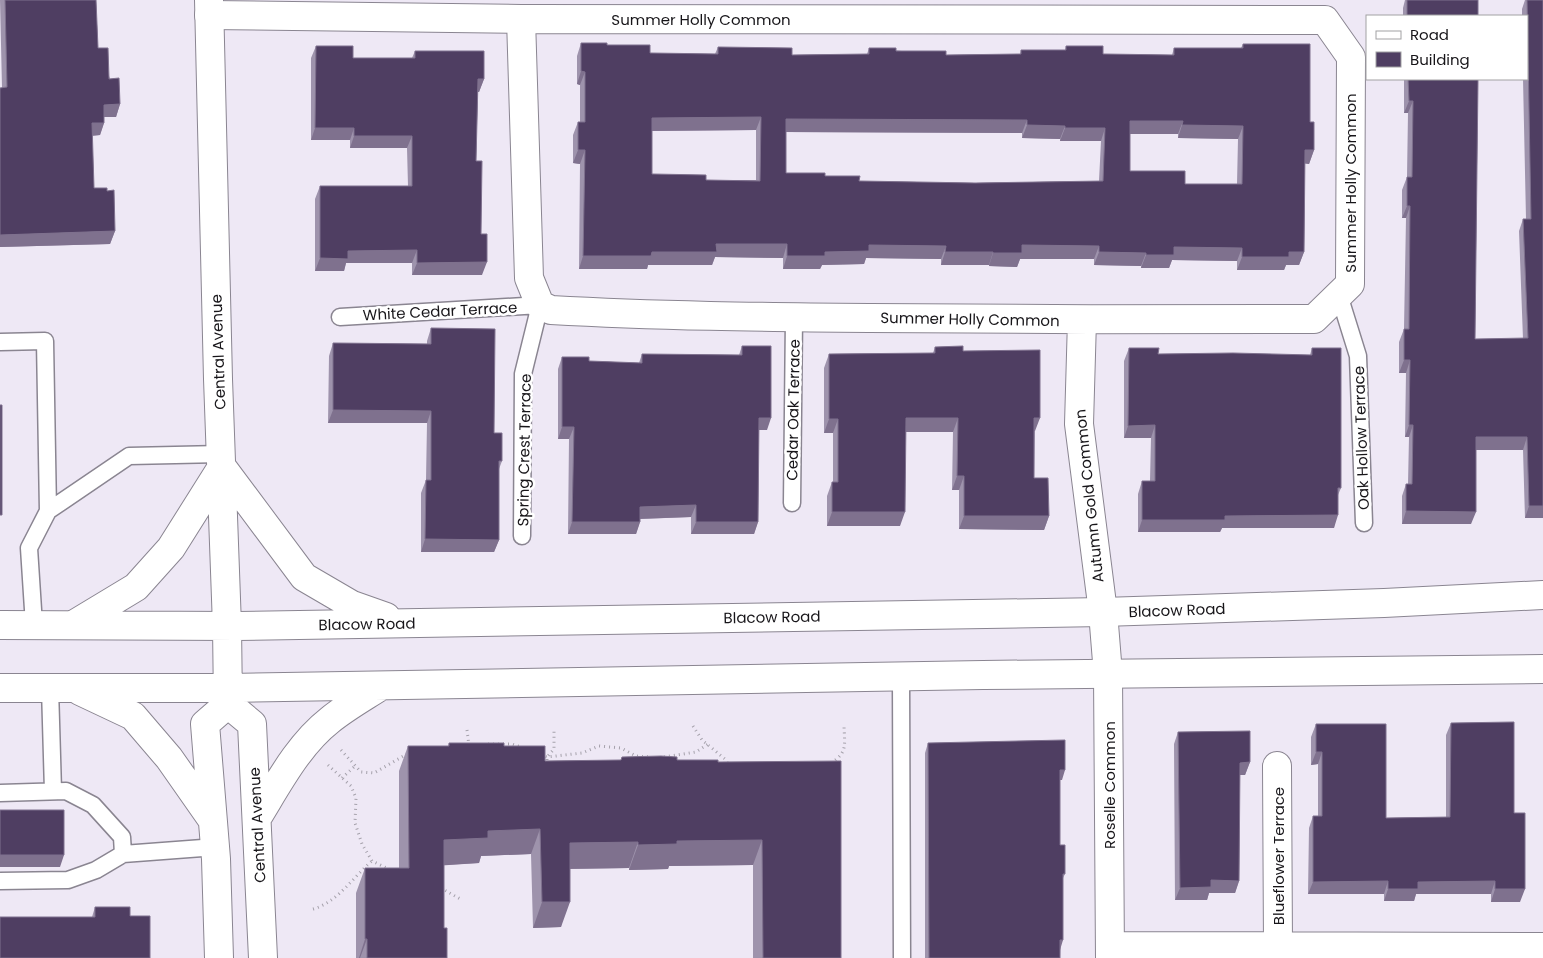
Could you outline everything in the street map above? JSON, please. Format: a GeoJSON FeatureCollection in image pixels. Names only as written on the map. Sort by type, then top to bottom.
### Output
{"type":"FeatureCollection","features":[{"type":"Feature","properties":{"kind":"main road","name":"Summer Holly Common"},"geometry":{"type":"LineString","coordinates":[[209,7],[522,19],[1325,20],[1351,57],[1350,284],[1314,319],[1082,320],[794,317],[629,314],[551,310],[540,305]]}},
{"type":"Feature","properties":{"kind":"main road","name":"Central Avenue"},"geometry":{"type":"LineString","coordinates":[[209,7],[221,461],[228,626],[228,696],[252,724],[263,958]]}},
{"type":"Feature","properties":{"kind":"main road"},"geometry":{"type":"LineString","coordinates":[[522,19],[529,278],[540,305]]}},
{"type":"Feature","properties":{"kind":"main road","name":"Autumn Gold Common"},"geometry":{"type":"LineString","coordinates":[[1082,320],[1079,424],[1102,612]]}},
{"type":"Feature","properties":{"kind":"main road"},"geometry":{"type":"LineString","coordinates":[[73,625],[136,586],[171,548],[221,461],[304,577],[352,606],[404,623]]}},
{"type":"Feature","properties":{"kind":"main road","name":"Blacow Road"},"geometry":{"type":"LineString","coordinates":[[0,625],[228,626],[1102,612],[1384,603],[1543,595]]}},
{"type":"Feature","properties":{"kind":"main road","name":"Roselle Common"},"geometry":{"type":"LineString","coordinates":[[1102,612],[1108,674],[1110,952]]}},
{"type":"Feature","properties":{"kind":"main road"},"geometry":{"type":"LineString","coordinates":[[0,688],[62,688],[228,696],[381,686],[1543,669]]}},
{"type":"Feature","properties":{"kind":"main road"},"geometry":{"type":"LineString","coordinates":[[257,818],[295,757],[329,720],[381,686]]}},
{"type":"Feature","properties":{"kind":"main road"},"geometry":{"type":"LineString","coordinates":[[62,688],[133,716],[169,758],[214,834]]}},
{"type":"Feature","properties":{"kind":"main road"},"geometry":{"type":"LineString","coordinates":[[219,958],[214,834],[205,724],[228,696]]}},
{"type":"Feature","properties":{"kind":"main road","name":"Blueflower Terrace"},"geometry":{"type":"LineString","coordinates":[[1277,766],[1278,946]]}},
{"type":"Feature","properties":{"kind":"main road"},"geometry":{"type":"LineString","coordinates":[[1110,952],[1278,946],[1543,947]]}},
{"type":"Feature","properties":{"kind":"lane","name":"Oak Hollow Terrace"},"geometry":{"type":"LineString","coordinates":[[1339,295],[1358,356],[1364,523]]}},
{"type":"Feature","properties":{"kind":"lane","name":"White Cedar Terrace"},"geometry":{"type":"LineString","coordinates":[[340,317],[540,305]]}},
{"type":"Feature","properties":{"kind":"lane","name":"Spring Crest Terrace"},"geometry":{"type":"LineString","coordinates":[[522,536],[523,374],[540,305]]}},
{"type":"Feature","properties":{"kind":"lane","name":"Cedar Oak Terrace"},"geometry":{"type":"LineString","coordinates":[[792,503],[794,317]]}},
{"type":"Feature","properties":{"kind":"lane"},"geometry":{"type":"LineString","coordinates":[[0,342],[45,341],[48,511],[29,548],[34,625]]}},
{"type":"Feature","properties":{"kind":"lane"},"geometry":{"type":"LineString","coordinates":[[48,511],[129,456],[221,461]]}},
{"type":"Feature","properties":{"kind":"lane"},"geometry":{"type":"LineString","coordinates":[[902,677],[902,958]]}},
{"type":"Feature","properties":{"kind":"lane"},"geometry":{"type":"LineString","coordinates":[[53,791],[62,688]]}},
{"type":"Feature","properties":{"kind":"lane"},"geometry":{"type":"LineString","coordinates":[[0,793],[66,791],[93,805],[122,837],[123,854]]}},
{"type":"Feature","properties":{"kind":"lane"},"geometry":{"type":"LineString","coordinates":[[0,881],[68,880],[96,870],[123,854],[214,834]]}},
{"type":"Feature","properties":{"kind":"path"},"geometry":{"type":"LineString","coordinates":[[828,765],[841,757],[844,748],[844,724]]}},
{"type":"Feature","properties":{"kind":"path"},"geometry":{"type":"LineString","coordinates":[[693,726],[708,744],[725,759],[730,770]]}},
{"type":"Feature","properties":{"kind":"path"},"geometry":{"type":"LineString","coordinates":[[548,767],[548,757],[554,749],[554,728]]}},
{"type":"Feature","properties":{"kind":"path"},"geometry":{"type":"LineString","coordinates":[[462,749],[470,750],[467,730]]}},
{"type":"Feature","properties":{"kind":"path"},"geometry":{"type":"LineString","coordinates":[[484,745],[492,743],[512,744],[530,750]]}},
{"type":"Feature","properties":{"kind":"path"},"geometry":{"type":"LineString","coordinates":[[659,757],[696,752],[708,744]]}},
{"type":"Feature","properties":{"kind":"path"},"geometry":{"type":"LineString","coordinates":[[538,754],[548,757],[582,753],[599,746],[621,748],[636,756],[651,757]]}},
{"type":"Feature","properties":{"kind":"path"},"geometry":{"type":"LineString","coordinates":[[339,748],[361,772],[374,773],[409,753]]}},
{"type":"Feature","properties":{"kind":"path"},"geometry":{"type":"LineString","coordinates":[[325,762],[351,786],[356,798],[355,823],[362,844],[372,861],[394,872]]}},
{"type":"Feature","properties":{"kind":"path"},"geometry":{"type":"LineString","coordinates":[[342,778],[355,766]]}},
{"type":"Feature","properties":{"kind":"path"},"geometry":{"type":"LineString","coordinates":[[313,909],[323,906],[336,897],[372,861]]}},
{"type":"Feature","properties":{"kind":"path"},"geometry":{"type":"LineString","coordinates":[[437,885],[462,900]]}},
{"type":"Feature","properties":{"kind":"building"},"geometry":{"type":"Polygon","coordinates":[[[5,0],[96,0],[98,48],[108,48],[109,79],[119,78],[120,104],[104,105],[104,123],[92,123],[94,188],[107,188],[107,191],[114,190],[115,231],[0,235],[0,88],[7,87],[5,0]]]}},
{"type":"Feature","properties":{"kind":"building"},"geometry":{"type":"Polygon","coordinates":[[[1407,0],[1478,0],[1478,15],[1407,15],[1407,0]]]}},
{"type":"Feature","properties":{"kind":"building"},"geometry":{"type":"Polygon","coordinates":[[[1527,0],[1543,0],[1543,506],[1529,506],[1527,437],[1476,437],[1476,512],[1406,511],[1406,484],[1412,484],[1413,425],[1409,425],[1410,360],[1404,360],[1404,329],[1409,329],[1410,206],[1407,206],[1407,177],[1412,177],[1413,101],[1409,101],[1408,80],[1478,80],[1475,339],[1528,338],[1523,219],[1531,219],[1527,0]]]}},
{"type":"Feature","properties":{"kind":"building"},"geometry":{"type":"Polygon","coordinates":[[[581,43],[650,45],[650,53],[718,54],[718,47],[792,48],[792,55],[869,54],[869,48],[896,48],[896,51],[946,51],[946,55],[1021,54],[1021,50],[1066,50],[1066,46],[1103,46],[1103,54],[1174,55],[1174,48],[1243,48],[1243,44],[1310,44],[1310,122],[1314,122],[1314,150],[1305,150],[1304,252],[1289,252],[1289,257],[1242,257],[1242,248],[1174,247],[1174,255],[1146,255],[1146,253],[1099,252],[1099,246],[1022,245],[1022,253],[993,253],[945,252],[946,246],[869,245],[869,251],[825,252],[825,256],[787,256],[787,244],[716,244],[717,252],[652,252],[651,256],[583,256],[585,150],[578,150],[578,122],[585,122],[585,72],[581,71],[581,43]],[[761,117],[652,118],[652,174],[706,175],[706,180],[760,181],[761,117]],[[786,119],[786,173],[825,173],[825,176],[860,176],[859,181],[975,183],[1103,181],[1105,128],[1065,128],[1065,126],[1027,125],[1027,120],[786,119]],[[1130,121],[1130,171],[1185,171],[1185,184],[1242,184],[1243,126],[1182,125],[1183,121],[1130,121]]]}},
{"type":"Feature","properties":{"kind":"building"},"geometry":{"type":"Polygon","coordinates":[[[316,46],[353,46],[353,58],[415,58],[415,51],[484,51],[484,79],[478,79],[476,161],[482,161],[481,234],[487,234],[487,262],[417,263],[417,250],[348,251],[348,259],[320,258],[320,186],[412,186],[412,136],[354,136],[354,128],[315,128],[316,46]]]}},
{"type":"Feature","properties":{"kind":"building"},"geometry":{"type":"Polygon","coordinates":[[[431,328],[495,329],[494,433],[502,433],[502,461],[499,461],[499,540],[425,539],[426,480],[431,480],[431,411],[333,410],[333,343],[431,344],[431,328]]]}},
{"type":"Feature","properties":{"kind":"building"},"geometry":{"type":"Polygon","coordinates":[[[742,346],[771,346],[771,418],[759,418],[758,522],[696,522],[696,505],[640,507],[640,522],[572,522],[574,427],[562,427],[562,357],[589,357],[589,361],[642,363],[642,354],[742,355],[742,346]]]}},
{"type":"Feature","properties":{"kind":"building"},"geometry":{"type":"Polygon","coordinates":[[[963,346],[963,351],[1040,350],[1040,418],[1034,418],[1034,478],[1048,478],[1049,516],[964,516],[964,476],[957,476],[958,418],[906,418],[905,512],[832,512],[832,482],[838,482],[838,419],[829,419],[829,354],[935,353],[935,347],[963,346]]]}},
{"type":"Feature","properties":{"kind":"building"},"geometry":{"type":"Polygon","coordinates":[[[1129,348],[1159,348],[1158,354],[1312,355],[1312,348],[1341,348],[1341,488],[1338,488],[1338,515],[1225,516],[1225,520],[1142,520],[1142,481],[1155,481],[1155,425],[1128,426],[1129,348]]]}},
{"type":"Feature","properties":{"kind":"building"},"geometry":{"type":"Polygon","coordinates":[[[0,405],[2,405],[2,515],[0,515],[0,405]]]}},
{"type":"Feature","properties":{"kind":"building"},"geometry":{"type":"Polygon","coordinates":[[[1514,722],[1514,813],[1525,813],[1525,889],[1495,889],[1495,881],[1418,882],[1418,889],[1388,889],[1388,881],[1313,882],[1313,816],[1322,816],[1322,752],[1316,752],[1316,724],[1386,724],[1386,818],[1450,817],[1451,723],[1514,722]]]}},
{"type":"Feature","properties":{"kind":"building"},"geometry":{"type":"Polygon","coordinates":[[[1250,731],[1250,762],[1240,763],[1239,881],[1211,880],[1211,887],[1180,888],[1178,732],[1250,731]]]}},
{"type":"Feature","properties":{"kind":"building"},"geometry":{"type":"Polygon","coordinates":[[[1065,740],[1065,770],[1060,770],[1060,845],[1065,845],[1065,874],[1063,874],[1063,940],[1060,940],[1060,958],[929,958],[928,743],[1065,740]]]}},
{"type":"Feature","properties":{"kind":"building"},"geometry":{"type":"Polygon","coordinates":[[[449,743],[504,743],[504,746],[545,746],[545,761],[621,760],[622,757],[661,756],[677,757],[677,760],[718,760],[718,762],[841,761],[841,958],[763,958],[762,840],[677,841],[677,844],[638,845],[638,842],[570,843],[570,902],[542,902],[540,829],[488,831],[488,838],[444,840],[444,928],[447,928],[447,958],[367,958],[367,939],[365,939],[365,868],[409,868],[408,746],[449,746],[449,743]]]}},
{"type":"Feature","properties":{"kind":"building"},"geometry":{"type":"Polygon","coordinates":[[[0,810],[64,810],[64,855],[0,855],[0,810]]]}},
{"type":"Feature","properties":{"kind":"building"},"geometry":{"type":"Polygon","coordinates":[[[95,907],[130,907],[130,916],[150,916],[150,958],[0,958],[0,917],[95,917],[95,907]]]}}]}
